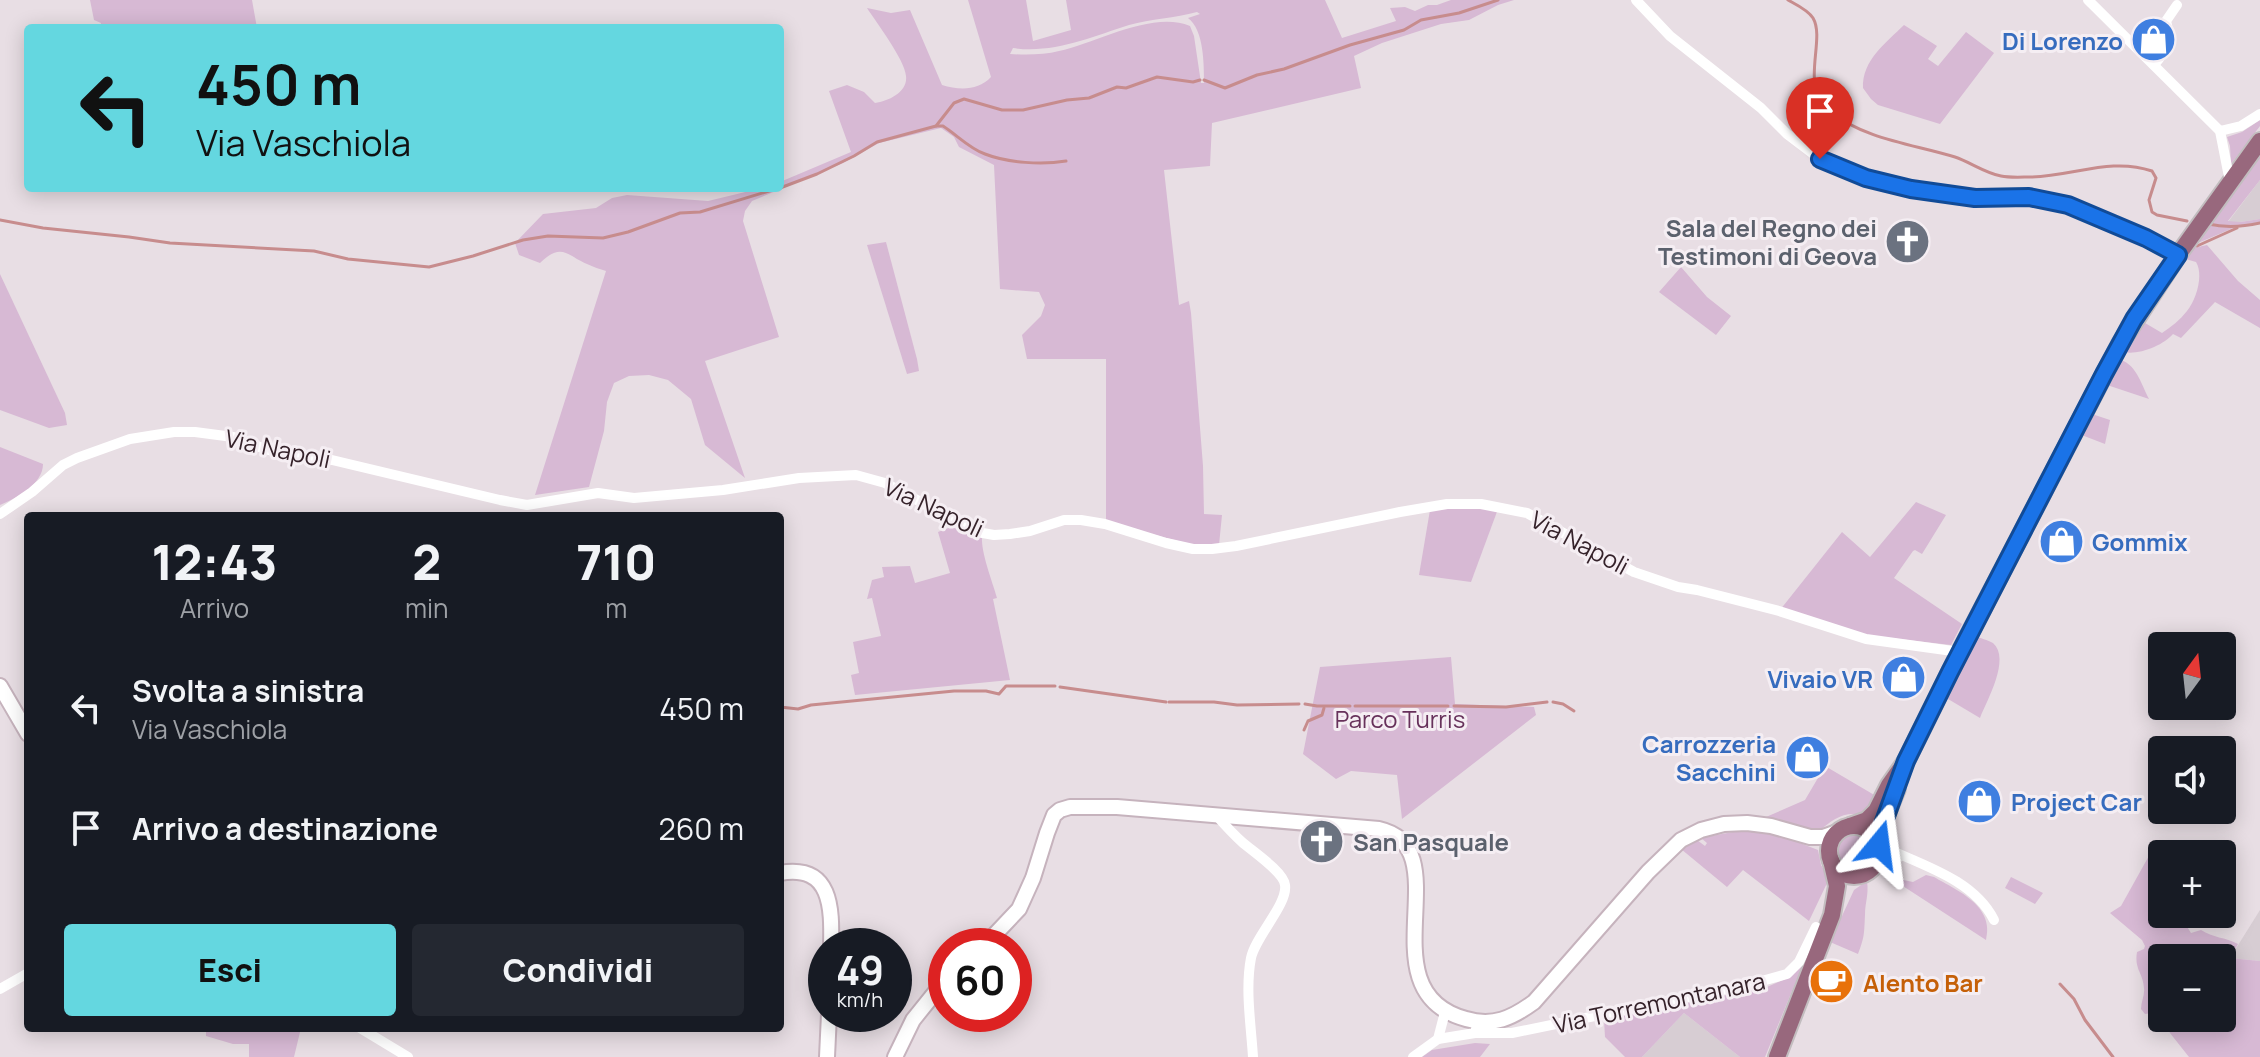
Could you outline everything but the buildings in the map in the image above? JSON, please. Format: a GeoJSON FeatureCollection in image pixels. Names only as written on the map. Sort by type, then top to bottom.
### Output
{"type":"FeatureCollection","features":[{"type":"Feature","properties":{"kind":"main road"},"geometry":{"type":"LineString","coordinates":[[1822,927],[1853,885],[1878,860],[1878,844],[1906,761],[2109,363],[2134,319],[2260,141]]}},
{"type":"Feature","properties":{"kind":"main road"},"geometry":{"type":"LineString","coordinates":[[1777,1057],[1822,927],[1837,894],[1830,843],[1844,829],[1867,820],[1876,811],[1906,761]]}},
{"type":"Feature","properties":{"kind":"main road"},"geometry":{"type":"LineString","coordinates":[[1844,829],[1867,829],[1878,844]]}},
{"type":"Feature","properties":{"kind":"main road"},"geometry":{"type":"LineString","coordinates":[[1830,858],[1835,868],[1850,875],[1870,870]]}},
{"type":"Feature","properties":{"kind":"street"},"geometry":{"type":"LineString","coordinates":[[1636,0],[1670,36],[1820,159],[1866,178],[1911,189],[1975,198],[2029,197],[2068,205],[2178,255]]}},
{"type":"Feature","properties":{"kind":"street"},"geometry":{"type":"LineString","coordinates":[[2088,0],[2220,131],[2230,182]]}},
{"type":"Feature","properties":{"kind":"street"},"geometry":{"type":"LineString","coordinates":[[2154,65],[2167,47],[2169,31],[2166,21],[2177,5]]}},
{"type":"Feature","properties":{"kind":"street"},"geometry":{"type":"LineString","coordinates":[[2220,131],[2241,126],[2260,114]]}},
{"type":"Feature","properties":{"kind":"street","name":"Via Napoli"},"geometry":{"type":"LineString","coordinates":[[0,514],[63,465],[77,458],[130,439],[195,432],[233,437],[265,449],[332,460],[527,505],[598,493],[634,498],[723,490],[799,478],[856,475],[885,483],[977,532],[1010,534],[1064,520],[1081,520],[1193,549],[1236,546],[1447,504],[1481,504],[1527,513],[1634,572],[1678,587],[1775,610],[1866,639],[1960,652]]}},
{"type":"Feature","properties":{"kind":"street"},"geometry":{"type":"LineString","coordinates":[[0,686],[24,727]]}},
{"type":"Feature","properties":{"kind":"street"},"geometry":{"type":"LineString","coordinates":[[1001,928],[1019,909],[1054,815],[1070,807],[1214,814],[1392,832],[1404,840],[1416,870],[1417,973],[1426,993],[1445,1012],[1438,1039]]}},
{"type":"Feature","properties":{"kind":"street"},"geometry":{"type":"LineString","coordinates":[[1214,814],[1264,860],[1286,887],[1252,954],[1249,1001],[1253,1057]]}},
{"type":"Feature","properties":{"kind":"street","name":"Via Torremontanara"},"geometry":{"type":"LineString","coordinates":[[1476,1027],[1505,1020],[1534,1002],[1648,872],[1681,840],[1701,830],[1735,824],[1771,826],[1816,837],[1844,829]]}},
{"type":"Feature","properties":{"kind":"street","name":"Via Torremontanara"},"geometry":{"type":"LineString","coordinates":[[1796,833],[1817,843],[1830,858]]}},
{"type":"Feature","properties":{"kind":"street"},"geometry":{"type":"LineString","coordinates":[[1878,844],[1941,873],[1978,898],[1994,920]]}},
{"type":"Feature","properties":{"kind":"street"},"geometry":{"type":"LineString","coordinates":[[1870,870],[1889,857],[1909,858]]}},
{"type":"Feature","properties":{"kind":"street"},"geometry":{"type":"LineString","coordinates":[[784,873],[798,872],[819,880],[826,889],[832,928]]}},
{"type":"Feature","properties":{"kind":"street","name":"Via Torremontanara"},"geometry":{"type":"LineString","coordinates":[[1445,1012],[1476,1027],[1512,1033],[1751,984],[1787,974],[1799,962],[1822,927]]}},
{"type":"Feature","properties":{"kind":"street"},"geometry":{"type":"LineString","coordinates":[[0,989],[24,975]]}},
{"type":"Feature","properties":{"kind":"street"},"geometry":{"type":"LineString","coordinates":[[895,1057],[913,1020],[928,1001]]}},
{"type":"Feature","properties":{"kind":"street"},"geometry":{"type":"LineString","coordinates":[[1413,1057],[1438,1039],[1476,1027]]}},
{"type":"Feature","properties":{"kind":"street"},"geometry":{"type":"LineString","coordinates":[[367,1032],[408,1057]]}},
{"type":"Feature","properties":{"kind":"street"},"geometry":{"type":"LineString","coordinates":[[827,1057],[828,1032]]}},
{"type":"Feature","properties":{"kind":"shaded area"},"geometry":{"type":"Polygon","coordinates":[[[2260,180],[2260,219],[2228,222],[2260,180]]]}},
{"type":"Feature","properties":{"kind":"shaded area"},"geometry":{"type":"Polygon","coordinates":[[[2260,910],[2260,961],[2236,959],[2236,948],[2260,910]]]}},
{"type":"Feature","properties":{"kind":"shaded area"},"geometry":{"type":"Polygon","coordinates":[[[1684,1013],[1740,1057],[1642,1057],[1684,1013]]]}},
{"type":"Feature","properties":{"kind":"green space"},"geometry":{"type":"Polygon","coordinates":[[[90,0],[252,0],[256,24],[101,24],[94,20],[90,0]]]}},
{"type":"Feature","properties":{"kind":"green space"},"geometry":{"type":"Polygon","coordinates":[[[968,0],[1026,0],[1033,41],[1071,30],[1066,0],[1325,0],[1342,38],[1396,21],[1390,8],[1405,7],[1415,11],[1451,0],[1514,0],[1469,20],[1441,24],[1382,43],[1354,56],[1361,88],[1212,123],[1210,166],[1164,170],[1179,305],[1189,301],[1191,313],[1204,514],[1222,515],[1219,545],[1201,547],[1106,522],[1106,359],[1027,359],[1022,335],[1041,316],[1045,305],[1039,292],[1000,289],[994,165],[959,147],[954,137],[941,128],[879,143],[843,163],[784,188],[784,180],[851,152],[829,91],[847,85],[864,92],[875,103],[896,95],[904,87],[906,76],[901,61],[867,8],[891,13],[910,10],[942,85],[968,88],[991,77],[968,0]],[[1197,12],[1137,23],[1057,47],[1013,48],[1010,54],[1053,52],[1142,25],[1175,22],[1190,26],[1201,83],[1204,83],[1200,39],[1188,18],[1200,14],[1197,12]]]}},
{"type":"Feature","properties":{"kind":"green space"},"geometry":{"type":"Polygon","coordinates":[[[1904,25],[1937,46],[1928,59],[1938,66],[1966,32],[1994,53],[1940,124],[1878,105],[1863,88],[1866,69],[1871,61],[1904,25]]]}},
{"type":"Feature","properties":{"kind":"green space"},"geometry":{"type":"Polygon","coordinates":[[[2260,120],[2260,126],[2231,164],[2227,137],[2242,132],[2260,120]]]}},
{"type":"Feature","properties":{"kind":"green space"},"geometry":{"type":"Polygon","coordinates":[[[2260,154],[2260,180],[2228,221],[2260,219],[2260,222],[2238,226],[2191,246],[2206,225],[2220,227],[2208,223],[2260,154]]]}},
{"type":"Feature","properties":{"kind":"green space"},"geometry":{"type":"Polygon","coordinates":[[[745,192],[774,192],[752,201],[743,221],[779,337],[705,361],[745,478],[705,445],[691,399],[668,380],[649,375],[629,376],[614,383],[607,402],[604,431],[589,487],[535,495],[606,271],[564,252],[554,253],[540,263],[519,255],[515,243],[543,214],[596,208],[612,198],[627,195],[708,201],[745,192]]]}},
{"type":"Feature","properties":{"kind":"green space"},"geometry":{"type":"Polygon","coordinates":[[[886,242],[919,371],[907,374],[867,245],[886,242]]]}},
{"type":"Feature","properties":{"kind":"green space"},"geometry":{"type":"Polygon","coordinates":[[[2207,245],[2238,281],[2260,300],[2260,328],[2215,302],[2181,338],[2173,334],[2163,343],[2148,349],[2133,353],[2120,351],[2140,320],[2162,333],[2187,311],[2196,294],[2199,274],[2196,262],[2182,258],[2189,249],[2207,245]]]}},
{"type":"Feature","properties":{"kind":"green space"},"geometry":{"type":"Polygon","coordinates":[[[1681,267],[1707,297],[1731,316],[1716,335],[1659,292],[1681,267]]]}},
{"type":"Feature","properties":{"kind":"green space"},"geometry":{"type":"Polygon","coordinates":[[[0,274],[65,413],[67,425],[49,428],[0,410],[0,274]]]}},
{"type":"Feature","properties":{"kind":"green space"},"geometry":{"type":"Polygon","coordinates":[[[2117,359],[2133,369],[2149,399],[2104,384],[2117,359]]]}},
{"type":"Feature","properties":{"kind":"green space"},"geometry":{"type":"Polygon","coordinates":[[[2089,413],[2110,420],[2105,444],[2079,434],[2089,413]]]}},
{"type":"Feature","properties":{"kind":"green space"},"geometry":{"type":"Polygon","coordinates":[[[0,447],[43,464],[34,484],[0,505],[0,447]]]}},
{"type":"Feature","properties":{"kind":"green space"},"geometry":{"type":"Polygon","coordinates":[[[1916,502],[1946,515],[1922,554],[1913,551],[1894,578],[1962,624],[1951,645],[1864,635],[1780,610],[1842,532],[1870,557],[1916,502]]]}},
{"type":"Feature","properties":{"kind":"green space"},"geometry":{"type":"Polygon","coordinates":[[[1466,507],[1498,509],[1471,582],[1419,575],[1430,510],[1466,507]]]}},
{"type":"Feature","properties":{"kind":"green space"},"geometry":{"type":"Polygon","coordinates":[[[951,527],[982,537],[997,598],[993,599],[1010,680],[855,695],[851,675],[859,673],[853,642],[881,636],[872,598],[867,599],[872,580],[884,577],[882,567],[910,566],[915,583],[950,573],[938,532],[951,527]]]}},
{"type":"Feature","properties":{"kind":"green space"},"geometry":{"type":"Polygon","coordinates":[[[1974,636],[1993,643],[2000,659],[1996,680],[1980,718],[1943,696],[1974,636]]]}},
{"type":"Feature","properties":{"kind":"green space","name":"Parco Turris"},"geometry":{"type":"Polygon","coordinates":[[[1451,657],[1455,704],[1534,707],[1536,715],[1402,819],[1397,775],[1351,771],[1336,779],[1303,754],[1320,667],[1451,657]]]}},
{"type":"Feature","properties":{"kind":"green space"},"geometry":{"type":"Polygon","coordinates":[[[1825,766],[1876,796],[1865,815],[1844,815],[1817,832],[1766,817],[1805,800],[1825,766]]]}},
{"type":"Feature","properties":{"kind":"green space"},"geometry":{"type":"Polygon","coordinates":[[[1743,830],[1779,835],[1818,850],[1821,865],[1829,879],[1809,921],[1743,870],[1727,887],[1681,849],[1697,840],[1705,846],[1707,843],[1701,838],[1743,830]]]}},
{"type":"Feature","properties":{"kind":"green space"},"geometry":{"type":"Polygon","coordinates":[[[1854,833],[1867,838],[1872,851],[1867,864],[1854,869],[1841,864],[1836,851],[1841,838],[1854,833]]]}},
{"type":"Feature","properties":{"kind":"green space"},"geometry":{"type":"Polygon","coordinates":[[[2148,858],[2148,928],[2188,928],[2191,933],[2201,930],[2238,944],[2236,948],[2236,944],[2148,944],[2148,1014],[2145,1014],[2141,1009],[2144,988],[2136,958],[2137,952],[2145,946],[2110,913],[2121,906],[2148,858]]]}},
{"type":"Feature","properties":{"kind":"green space"},"geometry":{"type":"Polygon","coordinates":[[[1926,875],[1963,894],[1980,909],[1987,928],[1986,940],[1889,877],[1913,882],[1926,875]]]}},
{"type":"Feature","properties":{"kind":"green space"},"geometry":{"type":"Polygon","coordinates":[[[2011,877],[2043,893],[2035,904],[2005,888],[2011,877]]]}},
{"type":"Feature","properties":{"kind":"green space"},"geometry":{"type":"Polygon","coordinates":[[[1867,881],[1864,934],[1858,954],[1830,942],[1854,890],[1867,881]]]}},
{"type":"Feature","properties":{"kind":"green space"},"geometry":{"type":"Polygon","coordinates":[[[2236,959],[2260,961],[2260,1057],[2189,1057],[2170,1033],[2236,1032],[2236,959]]]}},
{"type":"Feature","properties":{"kind":"green space"},"geometry":{"type":"Polygon","coordinates":[[[1803,964],[1765,1057],[1740,1057],[1684,1013],[1642,1057],[1625,1057],[1605,1037],[1604,1020],[1767,987],[1790,977],[1803,964]]]}},
{"type":"Feature","properties":{"kind":"green space"},"geometry":{"type":"Polygon","coordinates":[[[206,1032],[300,1032],[294,1057],[249,1057],[249,1044],[233,1044],[206,1036],[206,1032]]]}},
{"type":"Feature","properties":{"kind":"green space"},"geometry":{"type":"Polygon","coordinates":[[[1475,1043],[1490,1044],[1480,1057],[1422,1057],[1432,1050],[1475,1043]]]}},
{"type":"Feature","properties":{"kind":"waterway"},"geometry":{"type":"LineString","coordinates":[[1204,80],[1225,88],[1257,75],[1404,30],[1421,20],[1459,13],[1498,0]]}},
{"type":"Feature","properties":{"kind":"waterway"},"geometry":{"type":"LineString","coordinates":[[1788,0],[1813,18],[1817,39],[1816,90],[1820,101],[1843,121],[1874,135],[1955,157],[2005,177],[2047,176],[2107,166],[2152,171],[2156,178],[2149,200],[2152,212],[2187,221]]}},
{"type":"Feature","properties":{"kind":"waterway"},"geometry":{"type":"LineString","coordinates":[[784,186],[817,174],[877,142],[936,126],[954,103],[964,99],[1002,110],[1023,110],[1089,98],[1157,77],[1193,82],[1200,80]]}},
{"type":"Feature","properties":{"kind":"waterway"},"geometry":{"type":"LineString","coordinates":[[936,126],[943,126],[974,149],[994,157],[1025,162],[1066,161]]}},
{"type":"Feature","properties":{"kind":"waterway"},"geometry":{"type":"LineString","coordinates":[[0,220],[170,243],[314,251],[348,259],[429,267],[523,240],[548,236],[603,238],[680,213],[700,212],[766,192]]}},
{"type":"Feature","properties":{"kind":"waterway"},"geometry":{"type":"LineString","coordinates":[[2208,224],[2234,226],[2260,223]]}},
{"type":"Feature","properties":{"kind":"waterway"},"geometry":{"type":"LineString","coordinates":[[2197,246],[2237,228]]}},
{"type":"Feature","properties":{"kind":"waterway"},"geometry":{"type":"LineString","coordinates":[[784,707],[798,709],[811,705],[954,691],[999,694],[1006,686],[1055,686]]}},
{"type":"Feature","properties":{"kind":"waterway"},"geometry":{"type":"LineString","coordinates":[[1060,687],[1166,702]]}},
{"type":"Feature","properties":{"kind":"waterway"},"geometry":{"type":"LineString","coordinates":[[1169,702],[1299,704]]}},
{"type":"Feature","properties":{"kind":"waterway"},"geometry":{"type":"LineString","coordinates":[[1454,706],[1506,707],[1547,702]]}},
{"type":"Feature","properties":{"kind":"waterway"},"geometry":{"type":"LineString","coordinates":[[1553,702],[1574,711]]}},
{"type":"Feature","properties":{"kind":"waterway"},"geometry":{"type":"LineString","coordinates":[[1305,704],[1350,706]]}},
{"type":"Feature","properties":{"kind":"waterway"},"geometry":{"type":"LineString","coordinates":[[1355,706],[1448,706]]}},
{"type":"Feature","properties":{"kind":"waterway"},"geometry":{"type":"LineString","coordinates":[[1304,730],[1308,721],[1322,715],[1324,708]]}},
{"type":"Feature","properties":{"kind":"waterway"},"geometry":{"type":"LineString","coordinates":[[2060,984],[2074,999],[2085,1020],[2113,1057]]}},
{"type":"Feature","properties":{"kind":"place","name":"Di Lorenzo"},"geometry":{"type":"Point","coordinates":[2154,40]}},
{"type":"Feature","properties":{"kind":"place","name":"Sala del Regno dei Testimoni di Geova"},"geometry":{"type":"Point","coordinates":[1908,241]}},
{"type":"Feature","properties":{"kind":"place","name":"Gommix"},"geometry":{"type":"Point","coordinates":[2061,541]}},
{"type":"Feature","properties":{"kind":"place","name":"Vivaio VR"},"geometry":{"type":"Point","coordinates":[1904,678]}},
{"type":"Feature","properties":{"kind":"place","name":"Carrozzeria Sacchini"},"geometry":{"type":"Point","coordinates":[1807,757]}},
{"type":"Feature","properties":{"kind":"place","name":"Project Car"},"geometry":{"type":"Point","coordinates":[1980,801]}},
{"type":"Feature","properties":{"kind":"place","name":"San Pasquale"},"geometry":{"type":"Point","coordinates":[1322,841]}},
{"type":"Feature","properties":{"kind":"place","name":"Alento Bar"},"geometry":{"type":"Point","coordinates":[1832,982]}},
{"type":"Feature","properties":{"kind":"route"},"geometry":{"type":"LineString","coordinates":[[1820,159],[1866,178],[1911,189],[1975,198],[2029,197],[2068,205],[2178,255],[2134,319],[1950,672],[1906,761],[1882,827],[1879,845]]}}]}
